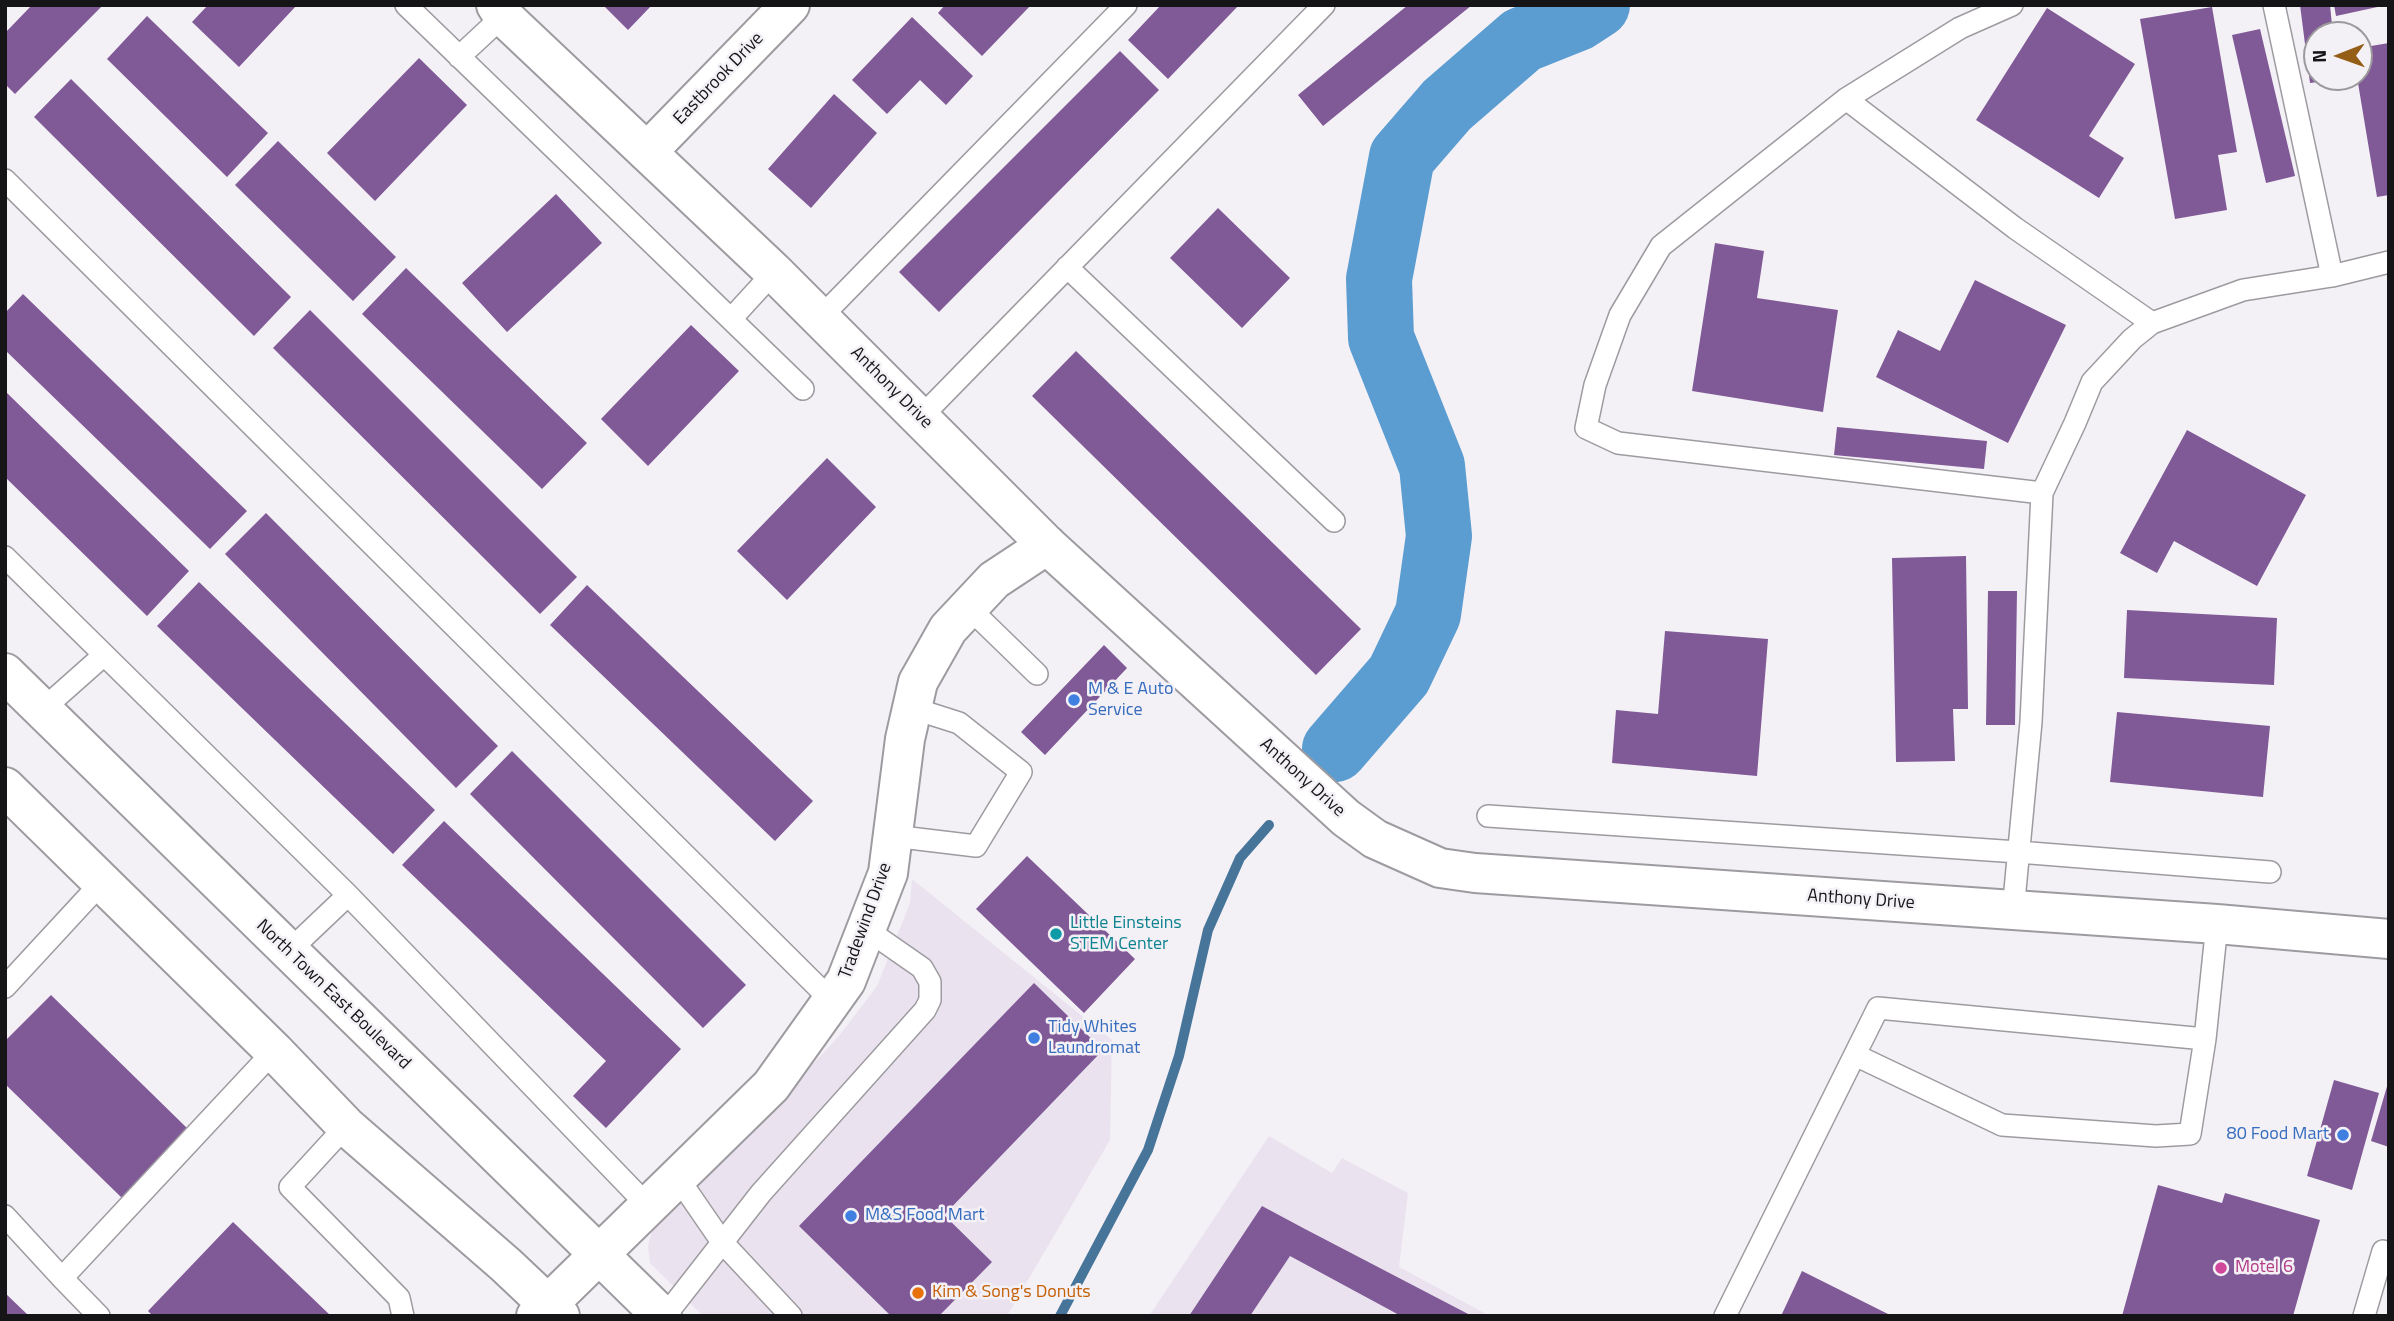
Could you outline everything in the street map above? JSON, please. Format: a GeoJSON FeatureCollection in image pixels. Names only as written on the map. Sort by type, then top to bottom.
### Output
{"type":"FeatureCollection","features":[{"type":"Feature","properties":{"kind":"street","name":"Eastbrook Drive"},"geometry":{"type":"LineString","coordinates":[[647,152],[790,5]]}},
{"type":"Feature","properties":{"kind":"street","name":"Anthony Drive"},"geometry":{"type":"LineString","coordinates":[[499,11],[774,272],[1047,545],[1346,818],[1376,839],[1440,868],[1475,873],[2217,924],[2389,939]]}},
{"type":"Feature","properties":{"kind":"street","name":"Tradewind Drive"},"geometry":{"type":"LineString","coordinates":[[548,1312],[599,1254],[771,1086],[846,981],[888,873],[905,739],[918,682],[948,629],[968,607],[994,580],[1047,545]]}},
{"type":"Feature","properties":{"kind":"street","name":"North Town East Boulevard"},"geometry":{"type":"LineString","coordinates":[[5,673],[663,1316]]}},
{"type":"Feature","properties":{"kind":"street"},"geometry":{"type":"LineString","coordinates":[[5,787],[274,1051],[346,1126],[506,1265],[548,1312]]}},
{"type":"Feature","properties":{"kind":"lane"},"geometry":{"type":"LineString","coordinates":[[405,5],[803,389]]}},
{"type":"Feature","properties":{"kind":"lane"},"geometry":{"type":"LineString","coordinates":[[820,318],[1126,5]]}},
{"type":"Feature","properties":{"kind":"lane"},"geometry":{"type":"LineString","coordinates":[[920,418],[1324,5]]}},
{"type":"Feature","properties":{"kind":"lane"},"geometry":{"type":"LineString","coordinates":[[2012,5],[1960,28],[1846,99],[1661,246],[1620,315],[1595,385],[1586,428],[1618,443],[2042,493]]}},
{"type":"Feature","properties":{"kind":"lane"},"geometry":{"type":"LineString","coordinates":[[2274,5],[2332,276]]}},
{"type":"Feature","properties":{"kind":"lane"},"geometry":{"type":"LineString","coordinates":[[459,57],[499,11]]}},
{"type":"Feature","properties":{"kind":"lane"},"geometry":{"type":"LineString","coordinates":[[1846,99],[2015,228],[2152,323]]}},
{"type":"Feature","properties":{"kind":"lane"},"geometry":{"type":"LineString","coordinates":[[5,180],[832,1001]]}},
{"type":"Feature","properties":{"kind":"lane"},"geometry":{"type":"LineString","coordinates":[[2013,911],[2031,722],[2042,493],[2092,382],[2132,339],[2152,323],[2244,290],[2332,276],[2389,262]]}},
{"type":"Feature","properties":{"kind":"lane"},"geometry":{"type":"LineString","coordinates":[[1067,267],[1334,520]]}},
{"type":"Feature","properties":{"kind":"lane"},"geometry":{"type":"LineString","coordinates":[[731,319],[774,272]]}},
{"type":"Feature","properties":{"kind":"lane"},"geometry":{"type":"LineString","coordinates":[[5,557],[348,895],[648,1206]]}},
{"type":"Feature","properties":{"kind":"lane"},"geometry":{"type":"LineString","coordinates":[[968,607],[1037,674]]}},
{"type":"Feature","properties":{"kind":"lane"},"geometry":{"type":"LineString","coordinates":[[43,710],[104,655]]}},
{"type":"Feature","properties":{"kind":"lane"},"geometry":{"type":"LineString","coordinates":[[893,836],[976,846],[1021,772],[959,723],[912,708]]}},
{"type":"Feature","properties":{"kind":"lane"},"geometry":{"type":"LineString","coordinates":[[1488,816],[2270,872]]}},
{"type":"Feature","properties":{"kind":"lane"},"geometry":{"type":"LineString","coordinates":[[5,987],[102,882]]}},
{"type":"Feature","properties":{"kind":"lane"},"geometry":{"type":"LineString","coordinates":[[289,951],[348,895]]}},
{"type":"Feature","properties":{"kind":"lane"},"geometry":{"type":"LineString","coordinates":[[1855,1055],[2002,1125],[2156,1136],[2190,1134],[2205,1039],[2217,924]]}},
{"type":"Feature","properties":{"kind":"lane"},"geometry":{"type":"LineString","coordinates":[[663,1316],[761,1193],[925,1010],[930,1000],[930,982],[922,968],[866,929]]}},
{"type":"Feature","properties":{"kind":"lane"},"geometry":{"type":"LineString","coordinates":[[1725,1316],[1878,1008],[2205,1039]]}},
{"type":"Feature","properties":{"kind":"lane"},"geometry":{"type":"LineString","coordinates":[[62,1278],[274,1051]]}},
{"type":"Feature","properties":{"kind":"lane"},"geometry":{"type":"LineString","coordinates":[[346,1126],[290,1187],[399,1298],[402,1316]]}},
{"type":"Feature","properties":{"kind":"lane"},"geometry":{"type":"LineString","coordinates":[[678,1178],[722,1242],[791,1316]]}},
{"type":"Feature","properties":{"kind":"lane"},"geometry":{"type":"LineString","coordinates":[[5,1216],[95,1314]]}},
{"type":"Feature","properties":{"kind":"lane"},"geometry":{"type":"LineString","coordinates":[[2364,1316],[2384,1251]]}},
{"type":"Feature","properties":{"kind":"shaded area"},"geometry":{"type":"Polygon","coordinates":[[[912,879],[1112,1040],[1110,1140],[1007,1316],[703,1316],[650,1263],[648,1246],[655,1219],[772,1108],[839,1036],[877,986],[910,903],[912,879]]]}},
{"type":"Feature","properties":{"kind":"shaded area"},"geometry":{"type":"Polygon","coordinates":[[[1269,1136],[1332,1173],[1342,1158],[1408,1193],[1399,1267],[1490,1316],[1149,1316],[1269,1136]]]}},
{"type":"Feature","properties":{"kind":"building"},"geometry":{"type":"Polygon","coordinates":[[[32,5],[103,5],[15,94],[5,84],[5,33],[32,5]]]}},
{"type":"Feature","properties":{"kind":"building"},"geometry":{"type":"Polygon","coordinates":[[[208,5],[297,5],[239,67],[192,22],[208,5]]]}},
{"type":"Feature","properties":{"kind":"building"},"geometry":{"type":"Polygon","coordinates":[[[603,5],[652,5],[628,30],[603,5]]]}},
{"type":"Feature","properties":{"kind":"building"},"geometry":{"type":"Polygon","coordinates":[[[945,5],[1031,5],[982,56],[938,13],[945,5]]]}},
{"type":"Feature","properties":{"kind":"building"},"geometry":{"type":"Polygon","coordinates":[[[1161,5],[1239,5],[1168,79],[1128,40],[1161,5]]]}},
{"type":"Feature","properties":{"kind":"building"},"geometry":{"type":"Polygon","coordinates":[[[1408,5],[1472,5],[1323,126],[1298,95],[1408,5]]]}},
{"type":"Feature","properties":{"kind":"building"},"geometry":{"type":"Polygon","coordinates":[[[2300,5],[2330,5],[2332,21],[2303,21],[2303,28],[2300,5]]]}},
{"type":"Feature","properties":{"kind":"building"},"geometry":{"type":"Polygon","coordinates":[[[2334,5],[2381,5],[2382,6],[2336,16],[2334,5]]]}},
{"type":"Feature","properties":{"kind":"building"},"geometry":{"type":"Polygon","coordinates":[[[2212,7],[2237,152],[2218,155],[2227,210],[2175,219],[2140,19],[2212,7]]]}},
{"type":"Feature","properties":{"kind":"building"},"geometry":{"type":"Polygon","coordinates":[[[2047,8],[2135,64],[2089,136],[2124,158],[2099,198],[1976,120],[2047,8]]]}},
{"type":"Feature","properties":{"kind":"building"},"geometry":{"type":"Polygon","coordinates":[[[147,16],[268,133],[227,177],[107,59],[147,16]]]}},
{"type":"Feature","properties":{"kind":"building"},"geometry":{"type":"Polygon","coordinates":[[[912,17],[973,76],[946,105],[920,80],[887,114],[852,80],[912,17]]]}},
{"type":"Feature","properties":{"kind":"building"},"geometry":{"type":"Polygon","coordinates":[[[2260,29],[2295,176],[2266,183],[2232,35],[2260,29]]]}},
{"type":"Feature","properties":{"kind":"building"},"geometry":{"type":"Polygon","coordinates":[[[2389,43],[2389,195],[2377,197],[2359,91],[2373,91],[2373,46],[2389,43]]]}},
{"type":"Feature","properties":{"kind":"building"},"geometry":{"type":"Polygon","coordinates":[[[1120,51],[1159,90],[939,312],[899,272],[1120,51]]]}},
{"type":"Feature","properties":{"kind":"building"},"geometry":{"type":"Polygon","coordinates":[[[419,58],[467,105],[375,201],[327,153],[419,58]]]}},
{"type":"Feature","properties":{"kind":"building"},"geometry":{"type":"Polygon","coordinates":[[[71,79],[291,297],[254,336],[34,117],[71,79]]]}},
{"type":"Feature","properties":{"kind":"building"},"geometry":{"type":"Polygon","coordinates":[[[834,94],[877,133],[811,208],[768,169],[834,94]]]}},
{"type":"Feature","properties":{"kind":"building"},"geometry":{"type":"Polygon","coordinates":[[[278,141],[396,257],[353,301],[235,185],[278,141]]]}},
{"type":"Feature","properties":{"kind":"building"},"geometry":{"type":"Polygon","coordinates":[[[556,194],[602,243],[507,332],[462,283],[556,194]]]}},
{"type":"Feature","properties":{"kind":"building"},"geometry":{"type":"Polygon","coordinates":[[[1218,208],[1290,278],[1242,328],[1170,258],[1218,208]]]}},
{"type":"Feature","properties":{"kind":"building"},"geometry":{"type":"Polygon","coordinates":[[[1715,243],[1764,251],[1757,298],[1838,310],[1823,412],[1692,391],[1715,243]]]}},
{"type":"Feature","properties":{"kind":"building"},"geometry":{"type":"Polygon","coordinates":[[[406,268],[587,443],[542,489],[362,314],[406,268]]]}},
{"type":"Feature","properties":{"kind":"building"},"geometry":{"type":"Polygon","coordinates":[[[1975,280],[2066,325],[2008,443],[1876,377],[1898,330],[1940,351],[1975,280]]]}},
{"type":"Feature","properties":{"kind":"building"},"geometry":{"type":"Polygon","coordinates":[[[23,294],[247,511],[210,549],[5,350],[5,313],[23,294]]]}},
{"type":"Feature","properties":{"kind":"building"},"geometry":{"type":"Polygon","coordinates":[[[310,310],[577,577],[540,614],[273,348],[310,310]]]}},
{"type":"Feature","properties":{"kind":"building"},"geometry":{"type":"Polygon","coordinates":[[[691,325],[739,371],[648,466],[601,419],[691,325]]]}},
{"type":"Feature","properties":{"kind":"building"},"geometry":{"type":"Polygon","coordinates":[[[1076,351],[1361,629],[1316,675],[1032,396],[1076,351]]]}},
{"type":"Feature","properties":{"kind":"building"},"geometry":{"type":"Polygon","coordinates":[[[5,391],[189,571],[147,616],[5,477],[5,391]]]}},
{"type":"Feature","properties":{"kind":"building"},"geometry":{"type":"Polygon","coordinates":[[[1837,427],[1987,441],[1984,469],[1834,455],[1837,427]]]}},
{"type":"Feature","properties":{"kind":"building"},"geometry":{"type":"Polygon","coordinates":[[[2187,430],[2306,495],[2257,586],[2174,541],[2157,573],[2120,553],[2187,430]]]}},
{"type":"Feature","properties":{"kind":"building"},"geometry":{"type":"Polygon","coordinates":[[[827,458],[876,507],[787,600],[737,551],[827,458]]]}},
{"type":"Feature","properties":{"kind":"building"},"geometry":{"type":"Polygon","coordinates":[[[266,513],[498,746],[456,788],[225,554],[266,513]]]}},
{"type":"Feature","properties":{"kind":"building"},"geometry":{"type":"Polygon","coordinates":[[[1966,556],[1968,709],[1953,709],[1955,761],[1896,762],[1892,558],[1966,556]]]}},
{"type":"Feature","properties":{"kind":"building"},"geometry":{"type":"Polygon","coordinates":[[[199,582],[435,810],[393,854],[157,626],[199,582]]]}},
{"type":"Feature","properties":{"kind":"building"},"geometry":{"type":"Polygon","coordinates":[[[587,585],[813,801],[775,841],[550,625],[587,585]]]}},
{"type":"Feature","properties":{"kind":"building"},"geometry":{"type":"Polygon","coordinates":[[[1988,591],[2017,591],[2015,725],[1986,725],[1988,591]]]}},
{"type":"Feature","properties":{"kind":"building"},"geometry":{"type":"Polygon","coordinates":[[[2127,610],[2277,618],[2274,685],[2124,678],[2127,610]]]}},
{"type":"Feature","properties":{"kind":"building"},"geometry":{"type":"Polygon","coordinates":[[[1665,631],[1768,639],[1757,776],[1612,763],[1616,710],[1658,714],[1665,631]]]}},
{"type":"Feature","properties":{"kind":"building","name":"M & E Auto Service"},"geometry":{"type":"Polygon","coordinates":[[[1104,645],[1127,668],[1045,755],[1021,732],[1104,645]]]}},
{"type":"Feature","properties":{"kind":"building"},"geometry":{"type":"Polygon","coordinates":[[[2117,712],[2270,726],[2263,797],[2110,782],[2117,712]]]}},
{"type":"Feature","properties":{"kind":"building"},"geometry":{"type":"Polygon","coordinates":[[[512,751],[746,985],[703,1028],[470,794],[512,751]]]}},
{"type":"Feature","properties":{"kind":"building"},"geometry":{"type":"Polygon","coordinates":[[[444,821],[681,1049],[606,1128],[573,1096],[606,1061],[402,865],[444,821]]]}},
{"type":"Feature","properties":{"kind":"building","name":"Little Einsteins STEM Center"},"geometry":{"type":"Polygon","coordinates":[[[1027,856],[1135,959],[1084,1013],[976,909],[1027,856]]]}},
{"type":"Feature","properties":{"kind":"building"},"geometry":{"type":"Polygon","coordinates":[[[1034,983],[1103,1050],[944,1215],[992,1262],[939,1316],[891,1316],[799,1226],[1034,983]]]}},
{"type":"Feature","properties":{"kind":"building"},"geometry":{"type":"Polygon","coordinates":[[[51,995],[190,1131],[123,1199],[5,1084],[5,1041],[51,995]]]}},
{"type":"Feature","properties":{"kind":"building","name":"80 Food Mart"},"geometry":{"type":"Polygon","coordinates":[[[2334,1080],[2379,1093],[2352,1190],[2307,1176],[2334,1080]]]}},
{"type":"Feature","properties":{"kind":"building"},"geometry":{"type":"Polygon","coordinates":[[[2389,1083],[2389,1147],[2371,1141],[2389,1083]]]}},
{"type":"Feature","properties":{"kind":"building","name":"Motel 6"},"geometry":{"type":"Polygon","coordinates":[[[2158,1185],[2222,1203],[2225,1193],[2320,1220],[2293,1316],[2122,1316],[2158,1185]]]}},
{"type":"Feature","properties":{"kind":"building"},"geometry":{"type":"Polygon","coordinates":[[[1262,1206],[1472,1316],[1401,1316],[1290,1256],[1250,1316],[1189,1316],[1262,1206]]]}},
{"type":"Feature","properties":{"kind":"building"},"geometry":{"type":"Polygon","coordinates":[[[233,1222],[331,1316],[153,1316],[148,1311],[233,1222]]]}},
{"type":"Feature","properties":{"kind":"building"},"geometry":{"type":"Polygon","coordinates":[[[1802,1271],[1892,1316],[1781,1316],[1802,1271]]]}},
{"type":"Feature","properties":{"kind":"building"},"geometry":{"type":"Polygon","coordinates":[[[5,1293],[29,1316],[5,1316],[5,1293]]]}},
{"type":"Feature","properties":{"kind":"waterway"},"geometry":{"type":"LineString","coordinates":[[1335,749],[1399,675],[1428,614],[1439,536],[1432,466],[1381,338],[1379,279],[1402,157],[1447,105],[1522,40],[1577,18],[1597,5]]}},
{"type":"Feature","properties":{"kind":"waterway"},"geometry":{"type":"LineString","coordinates":[[1060,1316],[1148,1150],[1179,1056],[1208,930],[1240,858],[1269,825]]}},
{"type":"Feature","properties":{"kind":"place","name":"M & E Auto Service"},"geometry":{"type":"Point","coordinates":[1074,700]}},
{"type":"Feature","properties":{"kind":"place","name":"Little Einsteins STEM Center"},"geometry":{"type":"Point","coordinates":[1056,934]}},
{"type":"Feature","properties":{"kind":"place","name":"Tidy Whites Laundromat"},"geometry":{"type":"Point","coordinates":[1034,1038]}},
{"type":"Feature","properties":{"kind":"place","name":"80 Food Mart"},"geometry":{"type":"Point","coordinates":[2343,1135]}},
{"type":"Feature","properties":{"kind":"place","name":"M&S Food Mart"},"geometry":{"type":"Point","coordinates":[851,1216]}},
{"type":"Feature","properties":{"kind":"place","name":"Motel 6"},"geometry":{"type":"Point","coordinates":[2221,1268]}},
{"type":"Feature","properties":{"kind":"place","name":"Kim & Song's Donuts"},"geometry":{"type":"Point","coordinates":[918,1293]}}]}
